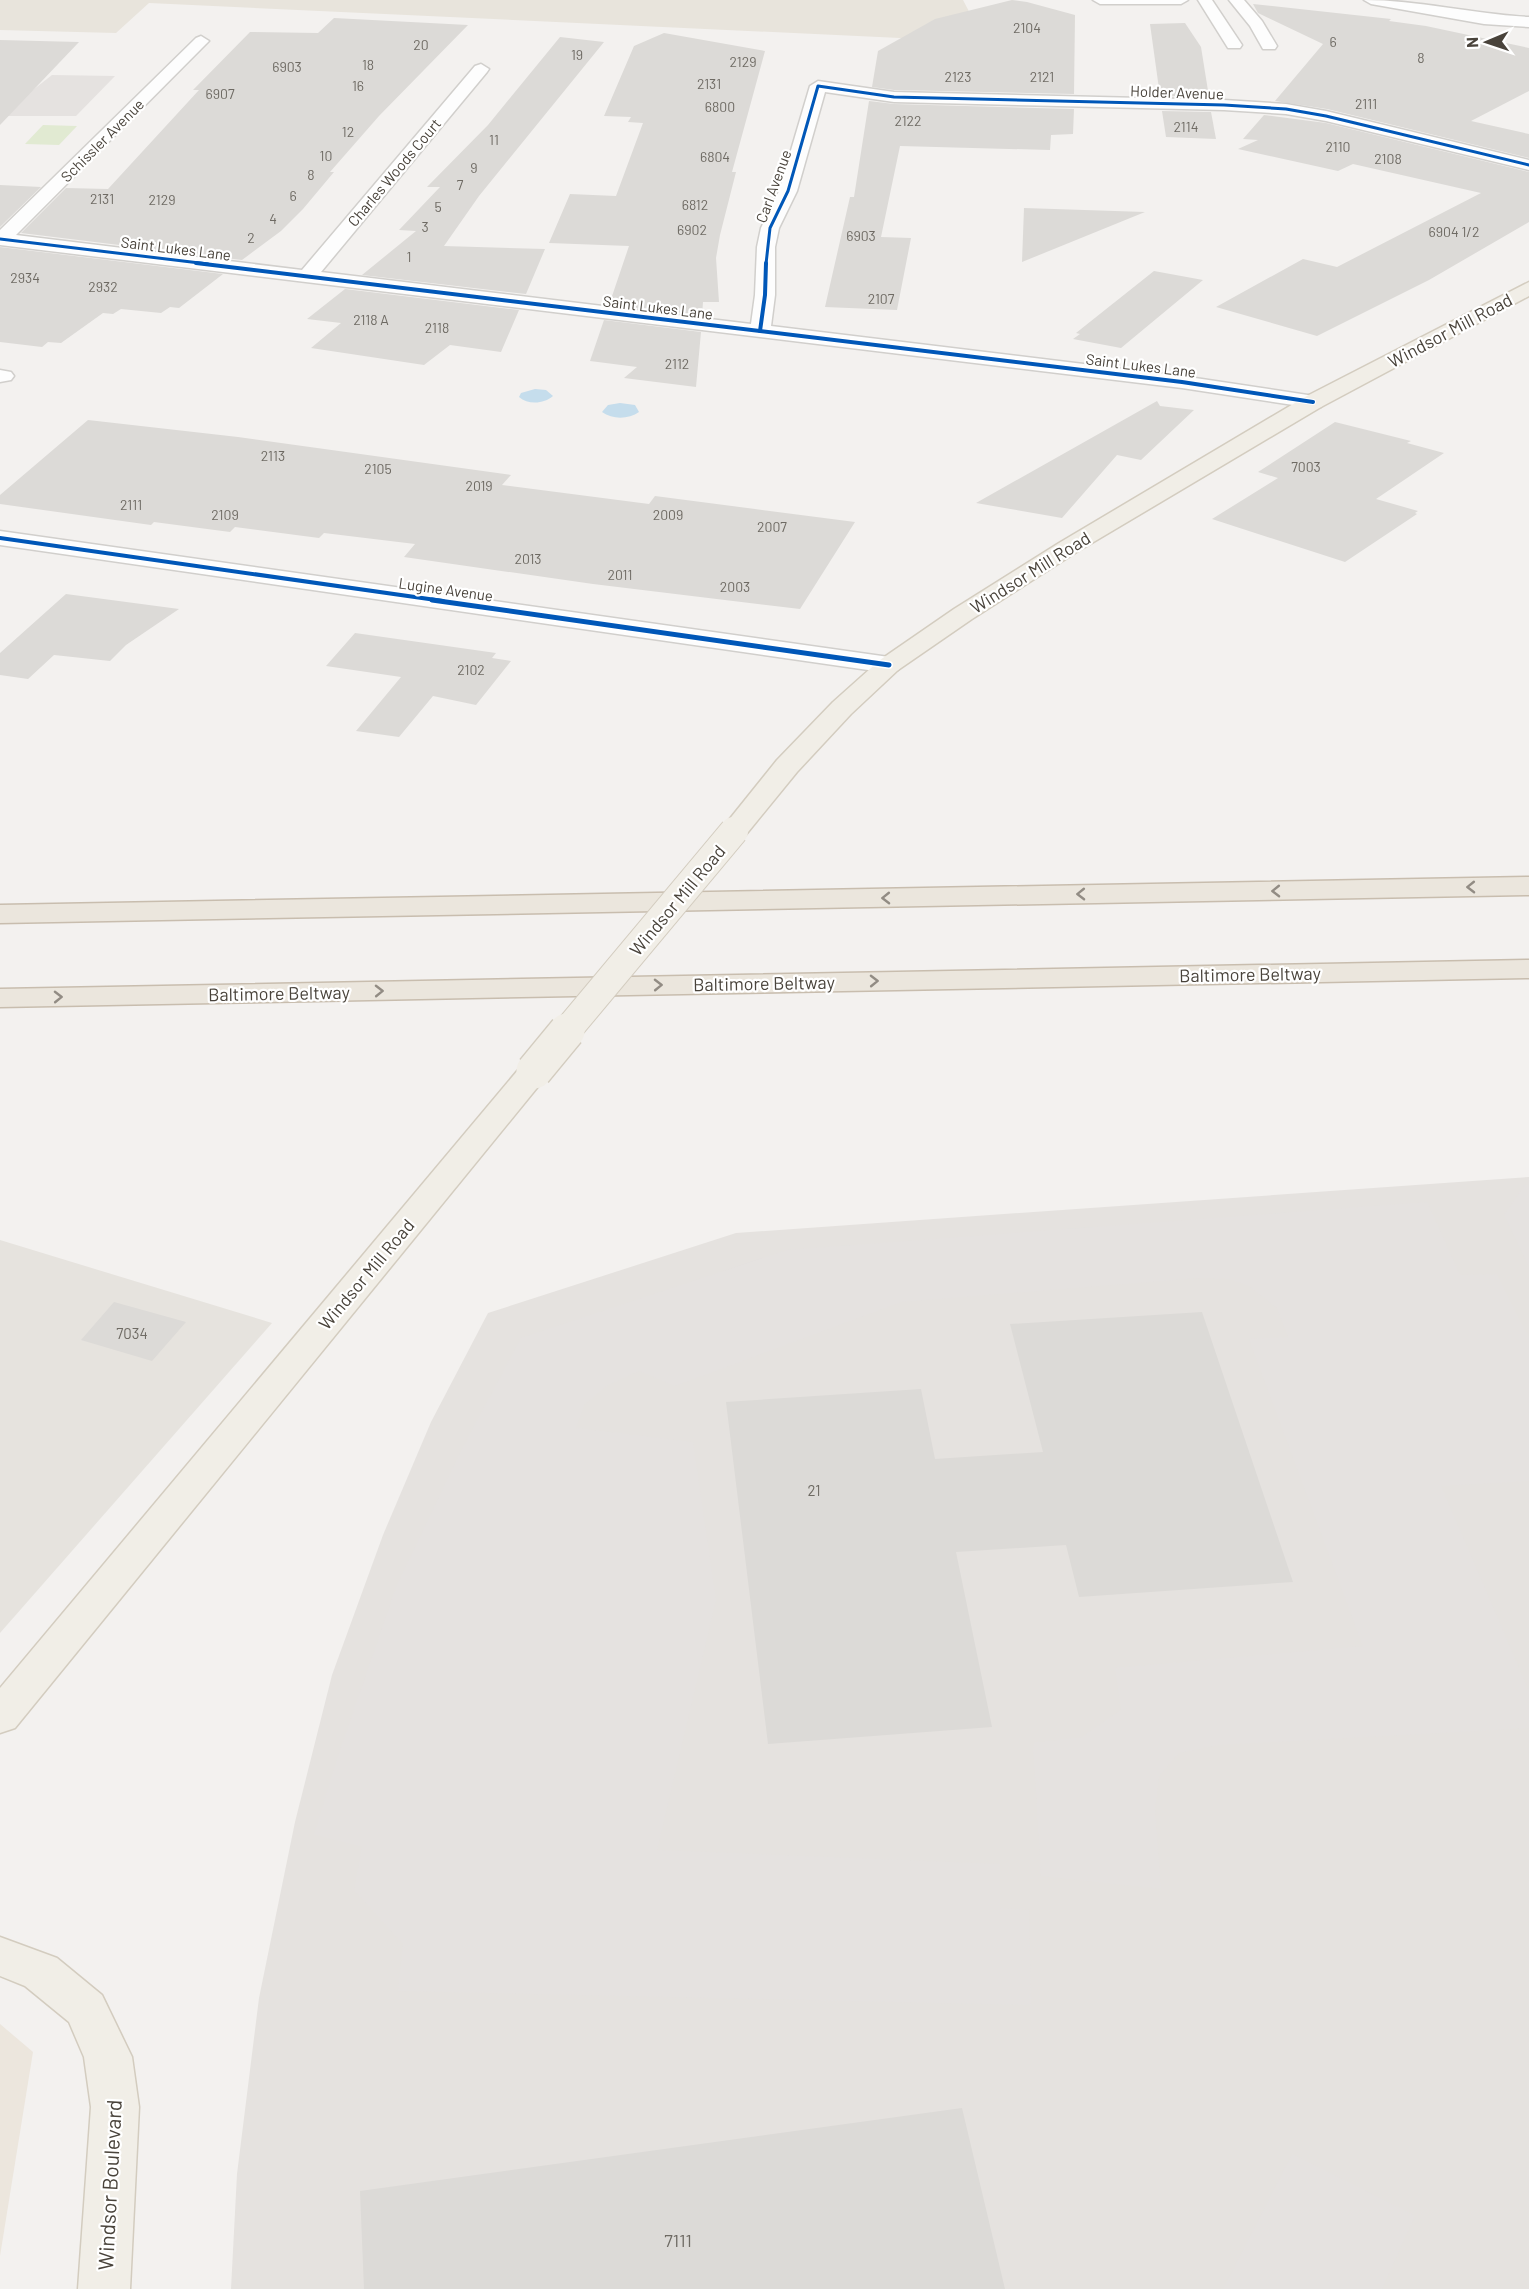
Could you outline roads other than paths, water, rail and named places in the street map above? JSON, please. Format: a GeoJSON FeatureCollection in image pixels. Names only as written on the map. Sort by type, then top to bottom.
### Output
{"type":"FeatureCollection","features":[{"type":"Feature","properties":{"kind":"highway"},"geometry":{"type":"LineString","coordinates":[[0,914],[1529,886]]}},
{"type":"Feature","properties":{"kind":"highway","name":"Baltimore Beltway"},"geometry":{"type":"LineString","coordinates":[[0,998],[1529,969]]}},
{"type":"Feature","properties":{"kind":"main road","name":"Windsor Mill Road"},"geometry":{"type":"LineString","coordinates":[[0,1718],[231,1435],[787,766],[842,708],[889,665],[963,614],[1067,548],[1313,402],[1529,288]]}},
{"type":"Feature","properties":{"kind":"main road","name":"Windsor Boulevard"},"geometry":{"type":"LineString","coordinates":[[0,1956],[41,1972],[86,2009],[108,2058],[115,2107],[104,2289]]}},
{"type":"Feature","properties":{"kind":"street"},"geometry":{"type":"LineString","coordinates":[[1100,0],[1181,0]]}},
{"type":"Feature","properties":{"kind":"street"},"geometry":{"type":"LineString","coordinates":[[1205,0],[1234,45]]}},
{"type":"Feature","properties":{"kind":"street"},"geometry":{"type":"LineString","coordinates":[[1236,0],[1257,24],[1269,45]]}},
{"type":"Feature","properties":{"kind":"street"},"geometry":{"type":"LineString","coordinates":[[1371,0],[1484,19],[1529,22]]}},
{"type":"Feature","properties":{"kind":"street","name":"Schissler Avenue"},"geometry":{"type":"LineString","coordinates":[[1,239],[201,41]]}},
{"type":"Feature","properties":{"kind":"street","name":"Charles Woods Court"},"geometry":{"type":"LineString","coordinates":[[308,275],[481,69]]}},
{"type":"Feature","properties":{"kind":"street","name":"Holder Avenue"},"geometry":{"type":"LineString","coordinates":[[818,86],[894,97],[1224,105],[1286,110],[1326,116],[1529,165]]}},
{"type":"Feature","properties":{"kind":"street","name":"Carl Avenue"},"geometry":{"type":"LineString","coordinates":[[760,331],[765,295],[766,247],[770,228],[788,191],[818,86]]}},
{"type":"Feature","properties":{"kind":"street","name":"Saint Lukes Lane"},"geometry":{"type":"LineString","coordinates":[[1,239],[1233,388],[1313,402]]}},
{"type":"Feature","properties":{"kind":"street","name":"Lugine Avenue"},"geometry":{"type":"LineString","coordinates":[[0,538],[889,665]]}},
{"type":"Feature","properties":{"kind":"water"},"geometry":{"type":"Polygon","coordinates":[[[535,389],[546,390],[553,396],[545,401],[536,402],[519,397],[521,393],[535,389]]]}},
{"type":"Feature","properties":{"kind":"water"},"geometry":{"type":"Polygon","coordinates":[[[620,403],[635,405],[639,412],[621,418],[602,412],[608,405],[620,403]]]}}]}
